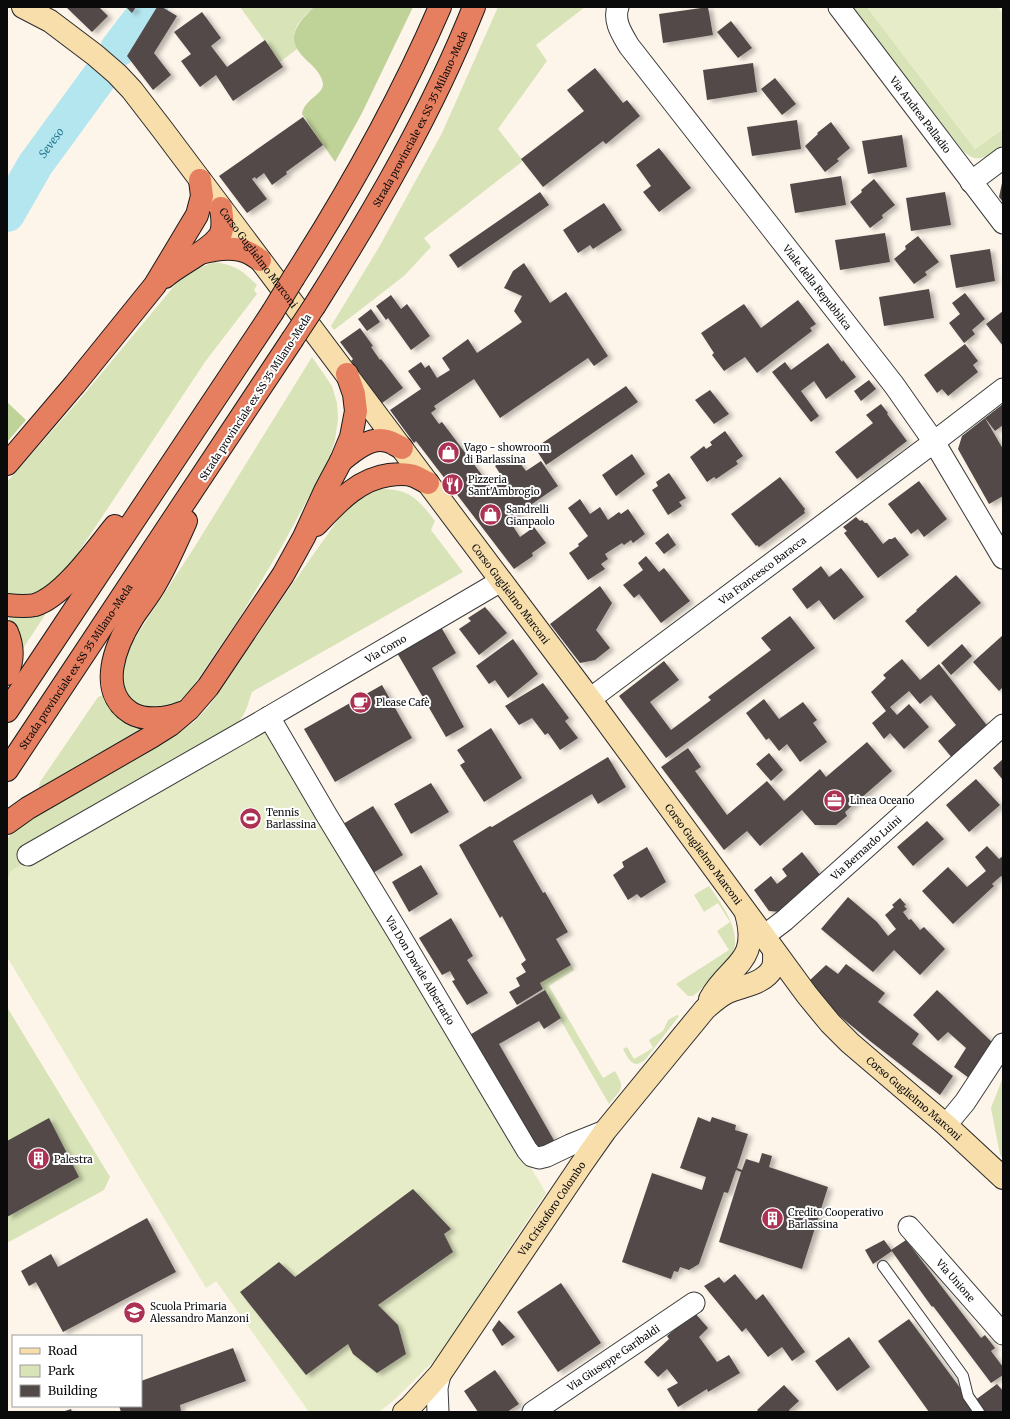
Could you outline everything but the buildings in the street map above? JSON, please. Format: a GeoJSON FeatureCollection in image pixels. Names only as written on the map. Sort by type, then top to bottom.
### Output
{"type":"FeatureCollection","features":[{"type":"Feature","properties":{"kind":"highway"},"geometry":{"type":"LineString","coordinates":[[7,711],[176,455],[272,313],[327,226],[370,151],[411,71],[440,7]]}},
{"type":"Feature","properties":{"kind":"highway","name":"Strada provinciale ex SS 35 Milano-Meda"},"geometry":{"type":"LineString","coordinates":[[7,770],[204,474],[315,305],[365,225],[430,106],[474,7]]}},
{"type":"Feature","properties":{"kind":"highway"},"geometry":{"type":"LineString","coordinates":[[7,464],[75,384],[155,285],[198,216],[202,196],[200,180]]}},
{"type":"Feature","properties":{"kind":"highway"},"geometry":{"type":"LineString","coordinates":[[155,285],[170,272],[211,245],[220,235],[227,219],[216,218],[207,220],[188,232]]}},
{"type":"Feature","properties":{"kind":"highway"},"geometry":{"type":"LineString","coordinates":[[200,253],[209,251],[239,250],[249,253],[260,260]]}},
{"type":"Feature","properties":{"kind":"highway"},"geometry":{"type":"LineString","coordinates":[[7,823],[28,808],[170,725],[189,709],[208,687],[283,575],[304,537],[325,491],[341,461],[351,437],[356,411],[354,394],[347,374]]}},
{"type":"Feature","properties":{"kind":"highway"},"geometry":{"type":"LineString","coordinates":[[341,461],[364,445],[375,441],[395,441],[390,463],[378,476]]}},
{"type":"Feature","properties":{"kind":"highway"},"geometry":{"type":"LineString","coordinates":[[7,605],[19,607],[35,604],[49,598],[63,587],[176,455]]}},
{"type":"Feature","properties":{"kind":"highway"},"geometry":{"type":"LineString","coordinates":[[304,537],[336,503],[360,484],[378,476],[400,473],[413,476],[428,483]]}},
{"type":"Feature","properties":{"kind":"highway"},"geometry":{"type":"LineString","coordinates":[[189,709],[169,717],[150,718],[134,715],[126,710],[118,700],[113,689],[111,676],[112,666],[118,645],[132,618],[157,582],[188,516],[204,474]]}},
{"type":"Feature","properties":{"kind":"highway"},"geometry":{"type":"LineString","coordinates":[[7,632],[10,639],[11,654],[10,666],[7,674]]}},
{"type":"Feature","properties":{"kind":"street","name":"Via Andrea Palladio"},"geometry":{"type":"LineString","coordinates":[[839,7],[1003,222]]}},
{"type":"Feature","properties":{"kind":"street","name":"Corso Guglielmo Marconi"},"geometry":{"type":"LineString","coordinates":[[31,10],[50,21],[95,55],[117,74],[132,90],[200,180],[227,219],[347,374],[395,441],[590,699],[773,951],[830,1023],[850,1043],[946,1125],[1003,1178]]}},
{"type":"Feature","properties":{"kind":"street","name":"Viale della Repubblica"},"geometry":{"type":"LineString","coordinates":[[618,17],[629,46],[894,385],[934,442],[1003,558]]}},
{"type":"Feature","properties":{"kind":"street"},"geometry":{"type":"LineString","coordinates":[[971,182],[1003,158]]}},
{"type":"Feature","properties":{"kind":"street"},"geometry":{"type":"LineString","coordinates":[[934,442],[1003,390]]}},
{"type":"Feature","properties":{"kind":"street","name":"Via Francesco Baracca"},"geometry":{"type":"LineString","coordinates":[[590,699],[934,442]]}},
{"type":"Feature","properties":{"kind":"street","name":"Via Como"},"geometry":{"type":"LineString","coordinates":[[28,854],[270,717],[501,581]]}},
{"type":"Feature","properties":{"kind":"street","name":"Via Don Davide Albertario"},"geometry":{"type":"LineString","coordinates":[[270,717],[327,816],[398,931],[527,1150],[532,1156],[539,1158],[605,1131]]}},
{"type":"Feature","properties":{"kind":"street","name":"Via Bernardo Luini"},"geometry":{"type":"LineString","coordinates":[[773,951],[785,920],[1003,726]]}},
{"type":"Feature","properties":{"kind":"street","name":"Via Cristoforo Colombo"},"geometry":{"type":"LineString","coordinates":[[404,1412],[424,1393],[440,1374],[605,1131],[705,1009],[720,984],[744,958],[748,949],[750,938],[750,925],[746,912]]}},
{"type":"Feature","properties":{"kind":"street","name":"Via Cristoforo Colombo"},"geometry":{"type":"LineString","coordinates":[[705,1009],[726,993],[759,981],[767,975],[772,970],[773,951],[761,957],[752,958],[737,966]]}},
{"type":"Feature","properties":{"kind":"street","name":"Via Cristoforo Colombo"},"geometry":{"type":"LineString","coordinates":[[747,985],[759,984],[790,988],[807,995]]}},
{"type":"Feature","properties":{"kind":"street"},"geometry":{"type":"LineString","coordinates":[[946,1125],[966,1102],[1003,1044]]}},
{"type":"Feature","properties":{"kind":"street","name":"Via Unione"},"geometry":{"type":"LineString","coordinates":[[908,1227],[1003,1334]]}},
{"type":"Feature","properties":{"kind":"street","name":"Via Giuseppe Garibaldi"},"geometry":{"type":"LineString","coordinates":[[533,1412],[694,1303]]}},
{"type":"Feature","properties":{"kind":"street"},"geometry":{"type":"LineString","coordinates":[[438,1412],[437,1388],[440,1374]]}},
{"type":"Feature","properties":{"kind":"lane"},"geometry":{"type":"LineString","coordinates":[[883,1266],[958,1369],[964,1380],[968,1396],[979,1412]]}},
{"type":"Feature","properties":{"kind":"green space"},"geometry":{"type":"Polygon","coordinates":[[[240,7],[314,7],[297,25],[294,36],[297,49],[280,62],[240,7]]]}},
{"type":"Feature","properties":{"kind":"green space"},"geometry":{"type":"Polygon","coordinates":[[[314,7],[413,7],[362,113],[335,162],[302,114],[303,109],[309,101],[320,92],[323,85],[319,74],[300,53],[294,40],[296,28],[314,7]]]}},
{"type":"Feature","properties":{"kind":"green space"},"geometry":{"type":"Polygon","coordinates":[[[498,7],[585,7],[536,45],[547,61],[498,129],[523,161],[424,238],[431,247],[404,276],[334,330],[331,326],[378,249],[442,133],[498,7]]]}},
{"type":"Feature","properties":{"kind":"green space"},"geometry":{"type":"Polygon","coordinates":[[[851,7],[867,7],[975,149],[1003,129],[1003,145],[993,153],[983,158],[973,158],[962,150],[851,7]]]}},
{"type":"Feature","properties":{"kind":"green space"},"geometry":{"type":"Polygon","coordinates":[[[867,7],[998,7],[1003,14],[1003,129],[975,149],[867,7]]]}},
{"type":"Feature","properties":{"kind":"green space"},"geometry":{"type":"Polygon","coordinates":[[[215,262],[229,265],[243,272],[257,285],[254,290],[257,294],[205,362],[66,571],[46,587],[33,593],[7,593],[7,482],[81,398],[175,285],[194,271],[215,262]]]}},
{"type":"Feature","properties":{"kind":"green space"},"geometry":{"type":"Polygon","coordinates":[[[312,357],[332,386],[337,403],[338,419],[335,440],[320,476],[282,546],[240,617],[192,688],[178,702],[170,707],[148,710],[129,701],[121,683],[123,661],[131,644],[192,551],[312,357]]]}},
{"type":"Feature","properties":{"kind":"green space"},"geometry":{"type":"Polygon","coordinates":[[[8,403],[26,420],[7,442],[7,404],[8,403]]]}},
{"type":"Feature","properties":{"kind":"green space"},"geometry":{"type":"Polygon","coordinates":[[[381,489],[391,489],[406,493],[418,501],[435,521],[431,530],[463,572],[252,692],[244,715],[234,726],[26,863],[11,871],[7,881],[7,839],[14,831],[38,814],[177,734],[194,722],[209,706],[342,514],[357,499],[370,492],[381,489]]]}},
{"type":"Feature","properties":{"kind":"green space"},"geometry":{"type":"Polygon","coordinates":[[[45,612],[45,615],[24,647],[21,649],[9,617],[28,616],[45,612]]]}},
{"type":"Feature","properties":{"kind":"green space"},"geometry":{"type":"Polygon","coordinates":[[[103,695],[117,717],[131,725],[144,729],[41,790],[39,786],[40,782],[98,697],[103,695]]]}},
{"type":"Feature","properties":{"kind":"green space"},"geometry":{"type":"Polygon","coordinates":[[[265,726],[354,871],[546,1193],[499,1263],[443,1352],[393,1401],[379,1412],[309,1412],[216,1281],[206,1288],[7,957],[7,881],[11,871],[265,726]]]}},
{"type":"Feature","properties":{"kind":"green space"},"geometry":{"type":"Polygon","coordinates":[[[709,886],[721,903],[731,922],[735,942],[733,952],[728,962],[697,993],[693,996],[688,996],[676,984],[729,950],[717,931],[730,922],[718,903],[704,912],[694,895],[709,886]]]}},
{"type":"Feature","properties":{"kind":"green space"},"geometry":{"type":"Polygon","coordinates":[[[571,965],[574,970],[549,986],[603,1078],[615,1071],[621,1085],[621,1089],[609,1104],[540,983],[571,965]]]}},
{"type":"Feature","properties":{"kind":"green space"},"geometry":{"type":"Polygon","coordinates":[[[7,1007],[110,1177],[104,1190],[7,1243],[7,1007]]]}},
{"type":"Feature","properties":{"kind":"green space"},"geometry":{"type":"Polygon","coordinates":[[[677,1015],[679,1016],[645,1060],[641,1063],[634,1064],[629,1060],[623,1049],[627,1047],[634,1059],[653,1048],[649,1040],[663,1031],[668,1020],[677,1015]]]}},
{"type":"Feature","properties":{"kind":"green space"},"geometry":{"type":"Polygon","coordinates":[[[1003,1077],[1003,1158],[1000,1155],[991,1108],[1003,1077]]]}},
{"type":"Feature","properties":{"kind":"waterway","name":"Seveso"},"geometry":{"type":"LineString","coordinates":[[118,49],[150,7]]}},
{"type":"Feature","properties":{"kind":"waterway","name":"Seveso"},"geometry":{"type":"LineString","coordinates":[[7,214],[35,165],[100,76]]}},
{"type":"Feature","properties":{"kind":"place","name":"Vago - showroom di Barlassina"},"geometry":{"type":"Point","coordinates":[448,453]}},
{"type":"Feature","properties":{"kind":"place","name":"Pizzeria Sant'Ambrogio"},"geometry":{"type":"Point","coordinates":[452,485]}},
{"type":"Feature","properties":{"kind":"place","name":"Sandrelli Gianpaolo"},"geometry":{"type":"Point","coordinates":[490,515]}},
{"type":"Feature","properties":{"kind":"place","name":"Please Cafè"},"geometry":{"type":"Point","coordinates":[360,702]}},
{"type":"Feature","properties":{"kind":"place","name":"Linea Oceano"},"geometry":{"type":"Point","coordinates":[834,800]}},
{"type":"Feature","properties":{"kind":"place","name":"Tennis Barlassina"},"geometry":{"type":"Point","coordinates":[250,818]}},
{"type":"Feature","properties":{"kind":"place","name":"Palestra"},"geometry":{"type":"Point","coordinates":[38,1159]}},
{"type":"Feature","properties":{"kind":"place","name":"Credito Cooperativo Barlassina"},"geometry":{"type":"Point","coordinates":[773,1218]}},
{"type":"Feature","properties":{"kind":"place","name":"Scuola Primaria Alessandro Manzoni"},"geometry":{"type":"Point","coordinates":[134,1312]}}]}
